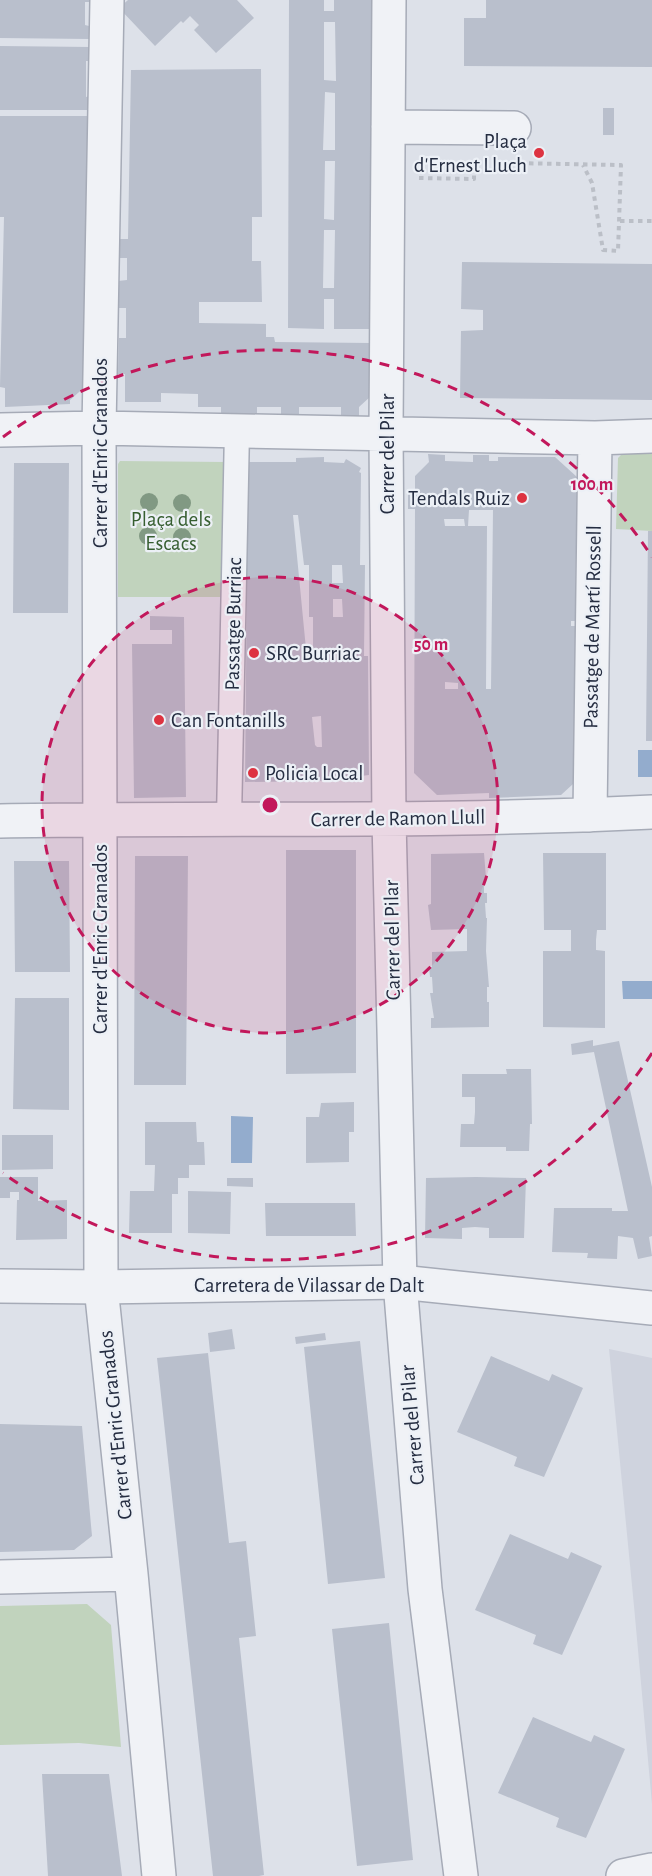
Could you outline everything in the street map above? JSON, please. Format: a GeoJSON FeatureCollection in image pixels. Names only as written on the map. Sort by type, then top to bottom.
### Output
{"type":"FeatureCollection","features":[{"type":"Feature","properties":{"kind":"street","name":"Carrer d'Enric Granados"},"geometry":{"type":"LineString","coordinates":[[107,0],[99,428],[101,1287],[159,1876]]}},
{"type":"Feature","properties":{"kind":"street","name":"Carrer del Pilar"},"geometry":{"type":"LineString","coordinates":[[389,0],[386,432],[389,820],[400,1282],[425,1589],[460,1876]]}},
{"type":"Feature","properties":{"kind":"street"},"geometry":{"type":"LineString","coordinates":[[388,127],[514,128]]}},
{"type":"Feature","properties":{"kind":"street"},"geometry":{"type":"LineString","coordinates":[[0,430],[99,428],[595,438],[652,436]]}},
{"type":"Feature","properties":{"kind":"street","name":"Passatge Burriac"},"geometry":{"type":"LineString","coordinates":[[230,819],[237,430]]}},
{"type":"Feature","properties":{"kind":"street","name":"Passatge de Martí Rossell"},"geometry":{"type":"LineString","coordinates":[[590,815],[595,438]]}},
{"type":"Feature","properties":{"kind":"street","name":"Carrer de Ramon Llull"},"geometry":{"type":"LineString","coordinates":[[0,820],[389,820],[652,812]]}},
{"type":"Feature","properties":{"kind":"street","name":"Carretera de Vilassar de Dalt"},"geometry":{"type":"LineString","coordinates":[[0,1286],[101,1287],[400,1282],[652,1308]]}},
{"type":"Feature","properties":{"kind":"street"},"geometry":{"type":"LineString","coordinates":[[0,1577],[131,1574]]}},
{"type":"Feature","properties":{"kind":"street"},"geometry":{"type":"LineString","coordinates":[[623,1876],[652,1870]]}},
{"type":"Feature","properties":{"kind":"path"},"geometry":{"type":"LineString","coordinates":[[474,162],[485,162]]}},
{"type":"Feature","properties":{"kind":"path"},"geometry":{"type":"LineString","coordinates":[[507,162],[621,165],[618,250],[603,250],[592,183],[583,165]]}},
{"type":"Feature","properties":{"kind":"path"},"geometry":{"type":"LineString","coordinates":[[426,178],[474,179]]}},
{"type":"Feature","properties":{"kind":"path"},"geometry":{"type":"LineString","coordinates":[[620,221],[652,221]]}},
{"type":"Feature","properties":{"kind":"shaded area"},"geometry":{"type":"Polygon","coordinates":[[[609,1349],[652,1358],[652,1804],[634,1606],[609,1349]]]}},
{"type":"Feature","properties":{"kind":"green space"},"geometry":{"type":"Polygon","coordinates":[[[622,454],[652,454],[652,531],[616,529],[618,458],[622,454]]]}},
{"type":"Feature","properties":{"kind":"green space","name":"Plaça dels Escacs"},"geometry":{"type":"Polygon","coordinates":[[[120,461],[225,462],[223,597],[118,597],[118,464],[120,461]]]}},
{"type":"Feature","properties":{"kind":"green space"},"geometry":{"type":"Polygon","coordinates":[[[87,1604],[111,1625],[121,1747],[79,1743],[0,1745],[0,1606],[87,1604]]]}},
{"type":"Feature","properties":{"kind":"water"},"geometry":{"type":"Polygon","coordinates":[[[638,750],[652,750],[652,777],[638,777],[638,750]]]}},
{"type":"Feature","properties":{"kind":"water"},"geometry":{"type":"Polygon","coordinates":[[[622,981],[652,981],[652,999],[623,999],[622,981]]]}},
{"type":"Feature","properties":{"kind":"water"},"geometry":{"type":"Polygon","coordinates":[[[231,1116],[253,1117],[252,1163],[231,1163],[231,1116]]]}},
{"type":"Feature","properties":{"kind":"building"},"geometry":{"type":"Polygon","coordinates":[[[0,0],[89,0],[85,2],[85,25],[89,26],[89,39],[0,38],[0,0]]]}},
{"type":"Feature","properties":{"kind":"building"},"geometry":{"type":"Polygon","coordinates":[[[128,0],[237,0],[254,18],[216,53],[194,30],[199,25],[190,16],[183,23],[181,21],[155,46],[119,8],[128,0]]]}},
{"type":"Feature","properties":{"kind":"building"},"geometry":{"type":"Polygon","coordinates":[[[289,0],[324,0],[324,11],[334,11],[334,0],[373,0],[372,329],[334,329],[334,299],[324,299],[324,329],[288,328],[289,0]],[[324,22],[324,80],[336,81],[335,22],[324,22]],[[325,92],[323,150],[335,150],[335,93],[325,92]],[[325,161],[324,219],[334,220],[335,161],[325,161]],[[324,230],[323,288],[334,288],[335,230],[324,230]]]}},
{"type":"Feature","properties":{"kind":"building"},"geometry":{"type":"Polygon","coordinates":[[[486,0],[652,0],[652,67],[464,66],[464,18],[486,18],[486,0]]]}},
{"type":"Feature","properties":{"kind":"building"},"geometry":{"type":"Polygon","coordinates":[[[0,46],[91,47],[91,61],[86,61],[86,97],[90,96],[90,110],[0,110],[0,46]]]}},
{"type":"Feature","properties":{"kind":"building"},"geometry":{"type":"Polygon","coordinates":[[[261,69],[262,217],[252,217],[252,261],[261,261],[262,302],[199,302],[199,323],[266,324],[266,337],[274,337],[275,342],[371,343],[371,396],[359,407],[359,416],[341,416],[341,407],[299,407],[299,416],[281,416],[281,407],[257,407],[257,417],[221,416],[221,407],[198,407],[198,394],[161,393],[161,402],[125,402],[125,374],[118,374],[119,338],[126,338],[126,308],[117,308],[118,281],[127,280],[127,258],[118,258],[118,239],[128,239],[131,70],[261,69]]]}},
{"type":"Feature","properties":{"kind":"building"},"geometry":{"type":"Polygon","coordinates":[[[603,108],[614,108],[614,135],[603,135],[603,108]]]}},
{"type":"Feature","properties":{"kind":"building"},"geometry":{"type":"Polygon","coordinates":[[[0,116],[89,116],[87,385],[70,400],[70,404],[5,407],[5,388],[0,387],[4,217],[0,217],[0,116]]]}},
{"type":"Feature","properties":{"kind":"building"},"geometry":{"type":"Polygon","coordinates":[[[462,262],[652,264],[652,400],[460,398],[461,331],[483,330],[483,310],[461,309],[462,262]]]}},
{"type":"Feature","properties":{"kind":"building"},"geometry":{"type":"Polygon","coordinates":[[[428,454],[445,455],[445,461],[473,462],[473,455],[489,455],[489,461],[498,461],[498,457],[555,457],[577,477],[575,621],[571,621],[571,626],[576,626],[573,784],[561,795],[489,798],[489,793],[437,795],[414,773],[415,509],[408,509],[408,493],[415,493],[415,476],[429,462],[428,454]],[[469,510],[468,526],[487,526],[486,689],[491,689],[493,510],[469,510]],[[444,519],[445,526],[465,526],[464,519],[444,519]],[[445,682],[445,689],[458,689],[458,683],[445,682]]]}},
{"type":"Feature","properties":{"kind":"building"},"geometry":{"type":"Polygon","coordinates":[[[324,457],[324,462],[344,463],[346,459],[361,468],[359,472],[361,473],[360,565],[365,565],[364,656],[368,656],[369,775],[319,781],[245,782],[248,462],[296,462],[296,458],[324,457]],[[293,515],[306,649],[313,650],[313,617],[309,617],[309,565],[304,565],[298,515],[293,515]],[[332,565],[332,583],[343,583],[342,565],[332,565]],[[333,599],[333,617],[343,617],[342,599],[333,599]],[[321,716],[312,717],[315,745],[322,747],[321,716]]]}},
{"type":"Feature","properties":{"kind":"building"},"geometry":{"type":"Polygon","coordinates":[[[14,463],[69,463],[68,613],[13,613],[14,463]]]}},
{"type":"Feature","properties":{"kind":"building"},"geometry":{"type":"Polygon","coordinates":[[[648,531],[652,531],[652,741],[646,741],[648,531]]]}},
{"type":"Feature","properties":{"kind":"building","name":"Can Fontanills"},"geometry":{"type":"Polygon","coordinates":[[[150,616],[184,617],[186,797],[134,798],[132,644],[172,644],[172,630],[150,630],[150,616]]]}},
{"type":"Feature","properties":{"kind":"building"},"geometry":{"type":"Polygon","coordinates":[[[286,850],[356,850],[356,1073],[286,1074],[286,850]]]}},
{"type":"Feature","properties":{"kind":"building"},"geometry":{"type":"Polygon","coordinates":[[[484,853],[486,878],[484,878],[484,893],[487,893],[487,903],[485,903],[489,1027],[431,1028],[431,1018],[434,1018],[430,993],[433,993],[432,977],[430,977],[429,967],[432,967],[432,952],[467,951],[467,929],[431,930],[428,905],[431,904],[431,854],[484,853]]]}},
{"type":"Feature","properties":{"kind":"building"},"geometry":{"type":"Polygon","coordinates":[[[543,853],[606,853],[606,930],[597,930],[596,940],[596,950],[605,951],[605,1028],[543,1027],[543,951],[571,951],[571,930],[544,930],[543,853]]]}},
{"type":"Feature","properties":{"kind":"building"},"geometry":{"type":"Polygon","coordinates":[[[135,856],[188,856],[186,1085],[134,1085],[135,856]]]}},
{"type":"Feature","properties":{"kind":"building"},"geometry":{"type":"Polygon","coordinates":[[[14,861],[69,861],[70,972],[15,972],[14,861]]]}},
{"type":"Feature","properties":{"kind":"building"},"geometry":{"type":"Polygon","coordinates":[[[15,998],[69,998],[69,1110],[13,1109],[15,998]]]}},
{"type":"Feature","properties":{"kind":"building"},"geometry":{"type":"Polygon","coordinates":[[[593,1040],[593,1046],[619,1041],[652,1187],[652,1236],[649,1237],[652,1256],[638,1259],[633,1238],[618,1236],[617,1259],[587,1258],[588,1253],[552,1252],[554,1208],[612,1208],[612,1211],[628,1211],[594,1052],[572,1055],[571,1044],[593,1040]]]}},
{"type":"Feature","properties":{"kind":"building"},"geometry":{"type":"Polygon","coordinates":[[[506,1069],[531,1069],[532,1124],[530,1124],[529,1151],[506,1151],[506,1147],[460,1147],[461,1124],[474,1124],[475,1112],[475,1097],[462,1097],[462,1074],[507,1074],[506,1069]]]}},
{"type":"Feature","properties":{"kind":"building"},"geometry":{"type":"Polygon","coordinates":[[[354,1102],[354,1132],[349,1132],[349,1162],[306,1163],[306,1117],[319,1117],[321,1103],[354,1102]]]}},
{"type":"Feature","properties":{"kind":"building"},"geometry":{"type":"Polygon","coordinates":[[[145,1122],[196,1122],[197,1142],[204,1142],[205,1165],[189,1165],[189,1178],[178,1178],[178,1194],[172,1194],[172,1233],[129,1233],[130,1191],[154,1191],[155,1165],[145,1165],[145,1122]]]}},
{"type":"Feature","properties":{"kind":"building"},"geometry":{"type":"Polygon","coordinates":[[[2,1135],[53,1135],[53,1169],[2,1170],[2,1135]]]}},
{"type":"Feature","properties":{"kind":"building"},"geometry":{"type":"Polygon","coordinates":[[[0,1177],[38,1177],[38,1201],[67,1200],[67,1239],[16,1240],[19,1192],[10,1192],[10,1198],[0,1198],[0,1177]]]}},
{"type":"Feature","properties":{"kind":"building"},"geometry":{"type":"Polygon","coordinates":[[[227,1178],[253,1178],[253,1187],[227,1186],[227,1178]]]}},
{"type":"Feature","properties":{"kind":"building"},"geometry":{"type":"Polygon","coordinates":[[[426,1178],[526,1178],[524,1238],[489,1238],[489,1228],[475,1227],[462,1228],[462,1239],[425,1238],[426,1178]]]}},
{"type":"Feature","properties":{"kind":"building"},"geometry":{"type":"Polygon","coordinates":[[[188,1191],[231,1192],[230,1234],[188,1233],[188,1191]]]}},
{"type":"Feature","properties":{"kind":"building"},"geometry":{"type":"Polygon","coordinates":[[[265,1203],[355,1203],[356,1236],[266,1236],[265,1203]]]}},
{"type":"Feature","properties":{"kind":"building"},"geometry":{"type":"Polygon","coordinates":[[[232,1329],[235,1349],[210,1352],[208,1333],[232,1329]]]}},
{"type":"Feature","properties":{"kind":"building"},"geometry":{"type":"Polygon","coordinates":[[[325,1333],[326,1340],[296,1344],[295,1337],[325,1333]]]}},
{"type":"Feature","properties":{"kind":"building"},"geometry":{"type":"Polygon","coordinates":[[[360,1341],[385,1578],[328,1584],[304,1347],[360,1341]]]}},
{"type":"Feature","properties":{"kind":"building"},"geometry":{"type":"Polygon","coordinates":[[[208,1353],[229,1543],[246,1541],[256,1636],[239,1638],[264,1875],[259,1876],[213,1876],[157,1358],[208,1353]]]}},
{"type":"Feature","properties":{"kind":"building"},"geometry":{"type":"Polygon","coordinates":[[[491,1356],[549,1381],[552,1374],[583,1388],[544,1477],[514,1466],[517,1457],[457,1432],[491,1356]]]}},
{"type":"Feature","properties":{"kind":"building"},"geometry":{"type":"Polygon","coordinates":[[[0,1424],[82,1426],[92,1536],[74,1550],[0,1552],[0,1424]]]}},
{"type":"Feature","properties":{"kind":"building"},"geometry":{"type":"Polygon","coordinates":[[[510,1534],[568,1559],[571,1552],[602,1566],[562,1655],[533,1644],[536,1635],[475,1610],[510,1534]]]}},
{"type":"Feature","properties":{"kind":"building"},"geometry":{"type":"Polygon","coordinates":[[[389,1623],[413,1860],[357,1866],[332,1629],[389,1623]]]}},
{"type":"Feature","properties":{"kind":"building"},"geometry":{"type":"Polygon","coordinates":[[[533,1717],[591,1742],[594,1735],[625,1749],[586,1838],[556,1827],[559,1818],[498,1793],[533,1717]]]}},
{"type":"Feature","properties":{"kind":"building"},"geometry":{"type":"Polygon","coordinates":[[[42,1774],[109,1774],[122,1876],[48,1876],[42,1774]]]}},
{"type":"Feature","properties":{"kind":"place","name":"Plaça d'Ernest Lluch"},"geometry":{"type":"Point","coordinates":[539,153]}},
{"type":"Feature","properties":{"kind":"place","name":"Tendals Ruiz"},"geometry":{"type":"Point","coordinates":[522,498]}},
{"type":"Feature","properties":{"kind":"place","name":"SRC Burriac"},"geometry":{"type":"Point","coordinates":[254,653]}},
{"type":"Feature","properties":{"kind":"place","name":"Can Fontanills"},"geometry":{"type":"Point","coordinates":[159,720]}},
{"type":"Feature","properties":{"kind":"place","name":"Policia Local"},"geometry":{"type":"Point","coordinates":[253,773]}}]}
